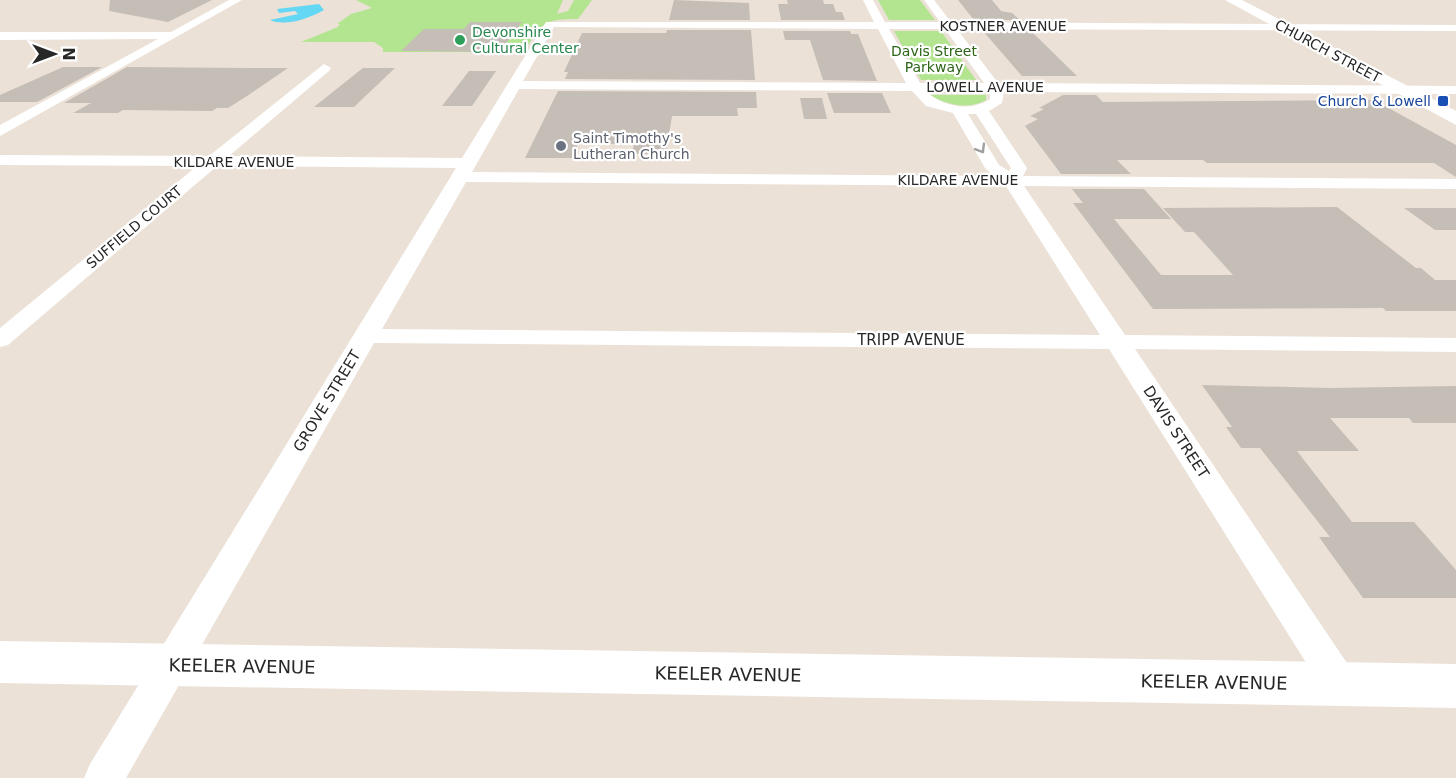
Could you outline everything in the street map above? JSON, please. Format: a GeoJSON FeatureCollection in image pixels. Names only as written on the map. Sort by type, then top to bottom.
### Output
{"type":"FeatureCollection","features":[{"type":"Feature","properties":{"kind":"street"},"geometry":{"type":"LineString","coordinates":[[0,131],[237,0]]}},
{"type":"Feature","properties":{"kind":"street"},"geometry":{"type":"LineString","coordinates":[[868,0],[915,87],[928,101],[958,110],[981,110],[997,100],[998,94],[929,0]]}},
{"type":"Feature","properties":{"kind":"street","name":"CHURCH STREET"},"geometry":{"type":"LineString","coordinates":[[1233,0],[1456,119]]}},
{"type":"Feature","properties":{"kind":"street","name":"KOSTNER AVENUE"},"geometry":{"type":"LineString","coordinates":[[550,24],[1456,28]]}},
{"type":"Feature","properties":{"kind":"street","name":"GROVE STREET"},"geometry":{"type":"LineString","coordinates":[[104,778],[550,24]]}},
{"type":"Feature","properties":{"kind":"street"},"geometry":{"type":"LineString","coordinates":[[0,36],[173,35]]}},
{"type":"Feature","properties":{"kind":"street","name":"SUFFIELD COURT"},"geometry":{"type":"LineString","coordinates":[[0,340],[324,68]]}},
{"type":"Feature","properties":{"kind":"street","name":"LOWELL AVENUE"},"geometry":{"type":"LineString","coordinates":[[514,85],[1456,90]]}},
{"type":"Feature","properties":{"kind":"street","name":"DAVIS STREET"},"geometry":{"type":"LineString","coordinates":[[958,110],[993,168],[1012,181],[1340,684]]}},
{"type":"Feature","properties":{"kind":"street"},"geometry":{"type":"LineString","coordinates":[[981,110],[1019,168],[1012,181]]}},
{"type":"Feature","properties":{"kind":"street","name":"KILDARE AVENUE"},"geometry":{"type":"LineString","coordinates":[[0,160],[211,162],[464,170],[1012,181],[1456,184]]}},
{"type":"Feature","properties":{"kind":"street","name":"TRIPP AVENUE"},"geometry":{"type":"LineString","coordinates":[[365,336],[1456,345]]}},
{"type":"Feature","properties":{"kind":"street","name":"KEELER AVENUE"},"geometry":{"type":"LineString","coordinates":[[0,662],[1456,686]]}},
{"type":"Feature","properties":{"kind":"green space"},"geometry":{"type":"Polygon","coordinates":[[[356,0],[563,0],[557,14],[568,11],[574,0],[592,0],[578,19],[557,20],[545,25],[524,52],[383,52],[383,48],[374,42],[301,42],[338,27],[340,24],[337,24],[351,14],[372,8],[356,0]]]}},
{"type":"Feature","properties":{"kind":"green space","name":"Davis Street Parkway"},"geometry":{"type":"Polygon","coordinates":[[[878,0],[920,0],[935,20],[889,20],[878,0]]]}},
{"type":"Feature","properties":{"kind":"green space","name":"Davis Street Parkway"},"geometry":{"type":"Polygon","coordinates":[[[894,31],[941,31],[976,80],[921,80],[894,31]]]}},
{"type":"Feature","properties":{"kind":"green space","name":"Davis Street Parkway"},"geometry":{"type":"Polygon","coordinates":[[[930,95],[986,95],[986,100],[972,105],[958,105],[930,95]]]}},
{"type":"Feature","properties":{"kind":"water"},"geometry":{"type":"Polygon","coordinates":[[[319,4],[324,10],[305,19],[283,23],[270,20],[298,14],[295,11],[279,13],[277,9],[319,4]]]}},
{"type":"Feature","properties":{"kind":"building"},"geometry":{"type":"Polygon","coordinates":[[[110,0],[212,0],[168,22],[109,11],[110,0]]]}},
{"type":"Feature","properties":{"kind":"building"},"geometry":{"type":"Polygon","coordinates":[[[674,0],[749,3],[750,20],[669,20],[674,0]]]}},
{"type":"Feature","properties":{"kind":"building"},"geometry":{"type":"Polygon","coordinates":[[[787,0],[823,0],[824,4],[833,4],[836,12],[842,12],[845,20],[781,20],[778,4],[788,4],[787,0]]]}},
{"type":"Feature","properties":{"kind":"building"},"geometry":{"type":"Polygon","coordinates":[[[958,0],[992,0],[1001,11],[1012,13],[1020,20],[974,20],[958,0]]]}},
{"type":"Feature","properties":{"kind":"building","name":"Devonshire Cultural Center"},"geometry":{"type":"Polygon","coordinates":[[[470,22],[522,22],[500,52],[401,51],[424,29],[464,29],[470,22]]]}},
{"type":"Feature","properties":{"kind":"building"},"geometry":{"type":"Polygon","coordinates":[[[667,30],[751,30],[755,80],[565,79],[568,72],[564,72],[582,33],[666,33],[667,30]]]}},
{"type":"Feature","properties":{"kind":"building"},"geometry":{"type":"Polygon","coordinates":[[[783,31],[850,31],[851,34],[858,34],[877,81],[823,80],[810,40],[785,40],[783,31]]]}},
{"type":"Feature","properties":{"kind":"building"},"geometry":{"type":"Polygon","coordinates":[[[983,31],[1032,32],[1077,76],[1022,76],[983,31]]]}},
{"type":"Feature","properties":{"kind":"building"},"geometry":{"type":"Polygon","coordinates":[[[63,67],[102,67],[37,102],[0,102],[0,95],[63,67]]]}},
{"type":"Feature","properties":{"kind":"building"},"geometry":{"type":"Polygon","coordinates":[[[127,67],[288,68],[228,108],[217,108],[212,111],[123,110],[118,113],[73,113],[91,103],[64,103],[127,67]]]}},
{"type":"Feature","properties":{"kind":"building"},"geometry":{"type":"Polygon","coordinates":[[[363,68],[395,68],[354,107],[314,107],[363,68]]]}},
{"type":"Feature","properties":{"kind":"building"},"geometry":{"type":"Polygon","coordinates":[[[469,71],[496,71],[472,106],[442,106],[469,71]]]}},
{"type":"Feature","properties":{"kind":"building"},"geometry":{"type":"Polygon","coordinates":[[[558,91],[756,92],[757,108],[737,108],[738,116],[672,116],[666,154],[632,154],[634,144],[578,144],[573,158],[525,158],[558,91]]]}},
{"type":"Feature","properties":{"kind":"building"},"geometry":{"type":"Polygon","coordinates":[[[827,93],[882,93],[891,113],[834,113],[827,93]]]}},
{"type":"Feature","properties":{"kind":"building"},"geometry":{"type":"Polygon","coordinates":[[[1063,95],[1096,95],[1103,102],[1374,100],[1456,145],[1456,177],[1434,163],[1207,163],[1203,160],[1117,160],[1131,174],[1061,174],[1025,126],[1038,119],[1030,116],[1044,109],[1039,108],[1063,95]]]}},
{"type":"Feature","properties":{"kind":"building"},"geometry":{"type":"Polygon","coordinates":[[[800,98],[822,98],[827,119],[804,119],[800,98]]]}},
{"type":"Feature","properties":{"kind":"building"},"geometry":{"type":"Polygon","coordinates":[[[1072,189],[1144,189],[1171,219],[1114,219],[1161,275],[1233,275],[1194,232],[1185,232],[1163,208],[1337,207],[1435,280],[1456,280],[1456,311],[1386,311],[1383,308],[1153,309],[1073,203],[1083,203],[1072,189]]]}},
{"type":"Feature","properties":{"kind":"building"},"geometry":{"type":"Polygon","coordinates":[[[1404,208],[1456,208],[1456,230],[1435,230],[1404,208]]]}},
{"type":"Feature","properties":{"kind":"building"},"geometry":{"type":"Polygon","coordinates":[[[1202,385],[1330,388],[1456,386],[1456,423],[1413,423],[1409,418],[1330,418],[1359,451],[1297,451],[1352,522],[1414,522],[1456,570],[1456,598],[1363,598],[1319,537],[1330,537],[1260,448],[1241,448],[1226,427],[1232,427],[1202,385]]]}},
{"type":"Feature","properties":{"kind":"place","name":"Devonshire Cultural Center"},"geometry":{"type":"Point","coordinates":[460,40]}},
{"type":"Feature","properties":{"kind":"place","name":"Church & Lowell"},"geometry":{"type":"Point","coordinates":[1443,101]}},
{"type":"Feature","properties":{"kind":"place","name":"Saint Timothy's Lutheran Church"},"geometry":{"type":"Point","coordinates":[561,146]}}]}
